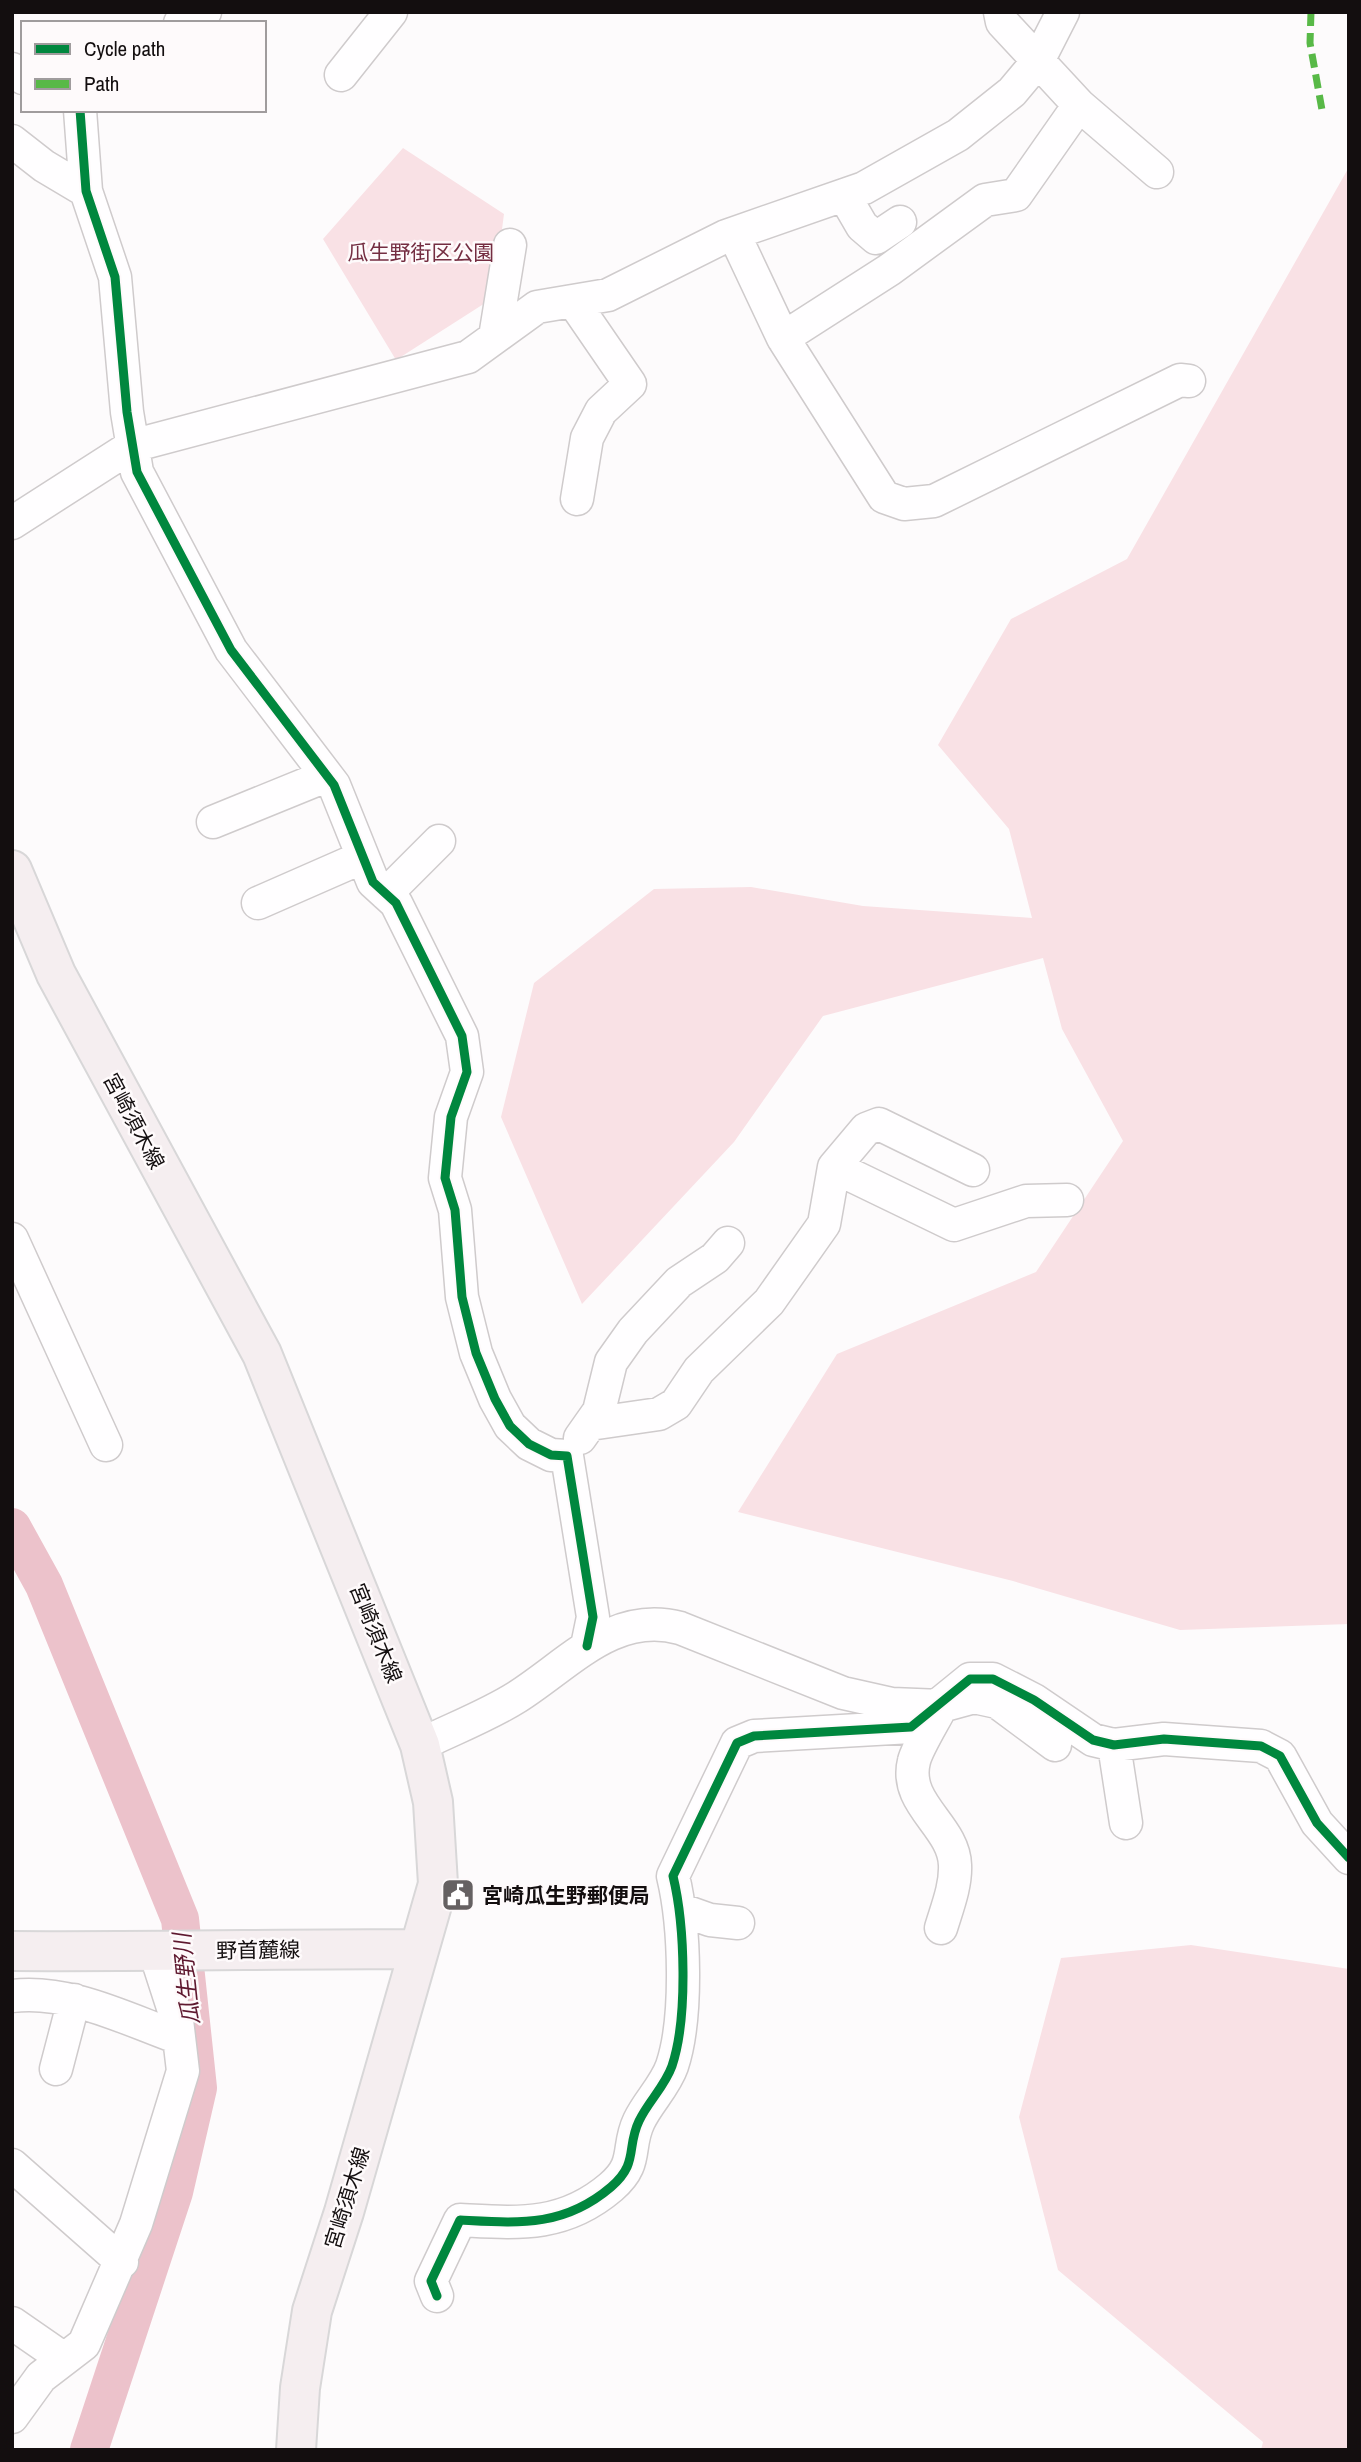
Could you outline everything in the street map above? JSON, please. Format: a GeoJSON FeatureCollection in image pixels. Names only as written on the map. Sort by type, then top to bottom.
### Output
{"type":"FeatureCollection","features":[{"type":"Feature","properties":{"kind":"main road","name":"宮崎須木線"},"geometry":{"type":"LineString","coordinates":[[12,870],[56,974],[262,1354],[419,1745],[433,1802],[438,1884],[312,2311],[300,2388],[296,2450]]}},
{"type":"Feature","properties":{"kind":"main road","name":"野首麓線"},"geometry":{"type":"LineString","coordinates":[[12,1951],[163,1953],[259,1949],[419,1950]]}},
{"type":"Feature","properties":{"kind":"street"},"geometry":{"type":"LineString","coordinates":[[185,21],[205,12]]}},
{"type":"Feature","properties":{"kind":"street"},"geometry":{"type":"LineString","coordinates":[[341,75],[391,12]]}},
{"type":"Feature","properties":{"kind":"street"},"geometry":{"type":"LineString","coordinates":[[1000,12],[1002,22],[1079,105],[1157,172]]}},
{"type":"Feature","properties":{"kind":"street"},"geometry":{"type":"LineString","coordinates":[[12,523],[132,446],[468,356],[537,307],[608,295],[734,234],[864,188],[958,135],[1012,92],[1038,61],[1063,12]]}},
{"type":"Feature","properties":{"kind":"street"},"geometry":{"type":"LineString","coordinates":[[783,338],[889,270],[985,200],[1016,195],[1079,105]]}},
{"type":"Feature","properties":{"kind":"street"},"geometry":{"type":"LineString","coordinates":[[80,112],[86,191],[115,277],[137,472],[231,650],[334,785],[373,882],[396,903],[462,1036],[467,1072],[451,1117],[445,1178],[456,1210],[462,1297],[476,1353],[495,1399],[510,1426],[529,1444],[551,1455],[567,1456]]}},
{"type":"Feature","properties":{"kind":"street"},"geometry":{"type":"LineString","coordinates":[[12,141],[44,166],[86,191]]}},
{"type":"Feature","properties":{"kind":"street"},"geometry":{"type":"LineString","coordinates":[[844,195],[862,226],[876,238],[900,222]]}},
{"type":"Feature","properties":{"kind":"street"},"geometry":{"type":"LineString","coordinates":[[734,234],[783,338],[884,497],[904,504],[933,501],[1180,380],[1189,381]]}},
{"type":"Feature","properties":{"kind":"street"},"geometry":{"type":"LineString","coordinates":[[889,270],[958,236]]}},
{"type":"Feature","properties":{"kind":"street"},"geometry":{"type":"LineString","coordinates":[[495,337],[510,245]]}},
{"type":"Feature","properties":{"kind":"street"},"geometry":{"type":"LineString","coordinates":[[573,301],[631,384],[601,411],[587,438],[577,499]]}},
{"type":"Feature","properties":{"kind":"street"},"geometry":{"type":"LineString","coordinates":[[213,822],[326,776]]}},
{"type":"Feature","properties":{"kind":"street"},"geometry":{"type":"LineString","coordinates":[[386,894],[439,841]]}},
{"type":"Feature","properties":{"kind":"street"},"geometry":{"type":"LineString","coordinates":[[258,903],[363,857]]}},
{"type":"Feature","properties":{"kind":"street"},"geometry":{"type":"LineString","coordinates":[[594,1417],[659,1414],[676,1404],[699,1370],[769,1302],[824,1224],[834,1167],[866,1129],[879,1124],[973,1170]]}},
{"type":"Feature","properties":{"kind":"street"},"geometry":{"type":"LineString","coordinates":[[834,1167],[954,1225],[1026,1200],[1067,1200]]}},
{"type":"Feature","properties":{"kind":"street"},"geometry":{"type":"LineString","coordinates":[[12,1239],[106,1445]]}},
{"type":"Feature","properties":{"kind":"street"},"geometry":{"type":"LineString","coordinates":[[587,1646],[593,1618],[567,1456],[594,1417],[611,1362],[633,1331],[679,1282],[715,1258],[728,1243]]}},
{"type":"Feature","properties":{"kind":"street"},"geometry":{"type":"LineString","coordinates":[[594,1417],[647,1400],[662,1385]]}},
{"type":"Feature","properties":{"kind":"street"},"geometry":{"type":"LineString","coordinates":[[419,1745],[516,1698],[587,1646],[635,1625],[656,1622],[680,1628],[843,1693],[892,1704],[941,1706],[974,1697],[997,1702],[1055,1745]]}},
{"type":"Feature","properties":{"kind":"street"},"geometry":{"type":"LineString","coordinates":[[437,2296],[431,2281],[460,2220],[533,2223],[569,2212],[610,2188],[631,2164],[638,2123],[671,2068],[682,2019],[679,1909],[673,1876],[737,1743],[754,1736],[911,1727],[941,1706],[970,1679],[993,1679],[1034,1700],[1093,1740],[1114,1745],[1164,1740],[1261,1746],[1280,1756],[1317,1823],[1349,1858]]}},
{"type":"Feature","properties":{"kind":"street"},"geometry":{"type":"LineString","coordinates":[[941,1706],[914,1760],[914,1785],[923,1809],[944,1836],[955,1863],[950,1899],[941,1928]]}},
{"type":"Feature","properties":{"kind":"street"},"geometry":{"type":"LineString","coordinates":[[1114,1745],[1126,1823]]}},
{"type":"Feature","properties":{"kind":"street"},"geometry":{"type":"LineString","coordinates":[[679,1909],[710,1920],[738,1923]]}},
{"type":"Feature","properties":{"kind":"street"},"geometry":{"type":"LineString","coordinates":[[56,2069],[67,1999],[60,1951]]}},
{"type":"Feature","properties":{"kind":"street"},"geometry":{"type":"LineString","coordinates":[[12,2417],[41,2377],[84,2344],[122,2262],[183,2071],[177,2020],[163,1953]]}},
{"type":"Feature","properties":{"kind":"street"},"geometry":{"type":"LineString","coordinates":[[12,1996],[39,1993],[67,1999],[179,2038]]}},
{"type":"Feature","properties":{"kind":"street"},"geometry":{"type":"LineString","coordinates":[[12,2165],[122,2262]]}},
{"type":"Feature","properties":{"kind":"street"},"geometry":{"type":"LineString","coordinates":[[12,2323],[64,2359]]}},
{"type":"Feature","properties":{"kind":"green space","name":"瓜生野街区公園"},"geometry":{"type":"Polygon","coordinates":[[[403,148],[504,214],[493,298],[396,360],[323,239],[403,148]]]}},
{"type":"Feature","properties":{"kind":"green space"},"geometry":{"type":"Polygon","coordinates":[[[1349,167],[1349,1624],[1180,1630],[1013,1581],[738,1512],[837,1354],[1036,1272],[1123,1141],[1062,1029],[1043,958],[823,1016],[734,1142],[582,1304],[501,1117],[534,983],[654,889],[751,887],[863,906],[1032,918],[1009,829],[938,745],[1011,619],[1127,559],[1349,167]]]}},
{"type":"Feature","properties":{"kind":"green space"},"geometry":{"type":"Polygon","coordinates":[[[1191,1945],[1349,1969],[1349,2450],[1261,2450],[1263,2442],[1058,2270],[1019,2117],[1061,1958],[1191,1945]]]}},
{"type":"Feature","properties":{"kind":"waterway","name":"瓜生野川"},"geometry":{"type":"LineString","coordinates":[[12,1527],[44,1585],[180,1919],[198,2088],[174,2192],[89,2450]]}},
{"type":"Feature","properties":{"kind":"marked path"},"geometry":{"type":"LineString","coordinates":[[1311,12],[1310,43],[1322,110]]}},
{"type":"Feature","properties":{"kind":"cycle path"},"geometry":{"type":"LineString","coordinates":[[80,112],[86,191],[115,277],[127,412],[137,472],[231,650],[334,785],[373,882],[396,903],[462,1036],[467,1072],[451,1117],[445,1178],[455,1210],[462,1297],[476,1353],[495,1399],[510,1426],[529,1444],[551,1455],[567,1456],[593,1617],[587,1646]]}},
{"type":"Feature","properties":{"kind":"cycle path"},"geometry":{"type":"LineString","coordinates":[[437,2296],[431,2281],[460,2220],[520,2222],[575,2210],[611,2187],[629,2163],[639,2121],[672,2066],[681,2023],[682,1945],[673,1876],[737,1743],[754,1736],[911,1727],[970,1679],[993,1679],[1034,1700],[1093,1740],[1114,1745],[1164,1739],[1261,1746],[1280,1756],[1317,1823],[1349,1858]]}},
{"type":"Feature","properties":{"kind":"place","name":"宮崎瓜生野郵便局"},"geometry":{"type":"Point","coordinates":[458,1895]}}]}
